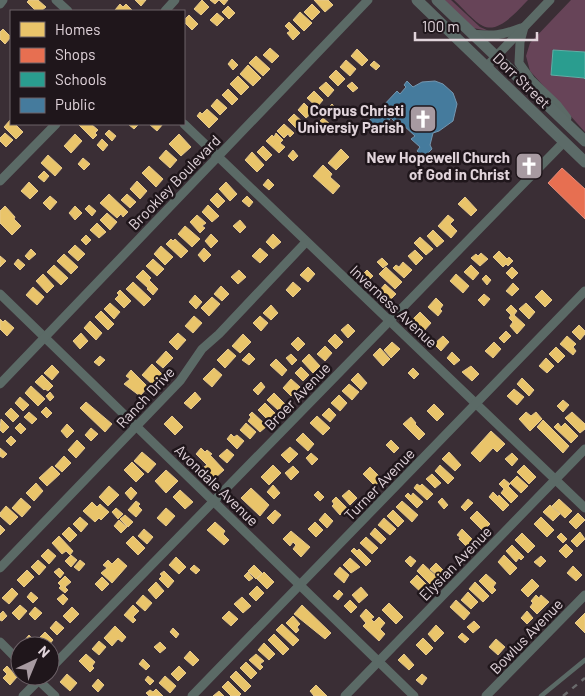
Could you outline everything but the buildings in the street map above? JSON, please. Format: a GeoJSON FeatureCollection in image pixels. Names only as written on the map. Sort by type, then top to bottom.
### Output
{"type":"FeatureCollection","features":[{"type":"Feature","properties":{"kind":"main road","name":"Dorr Street"},"geometry":{"type":"LineString","coordinates":[[417,0],[585,162]]}},
{"type":"Feature","properties":{"kind":"main road","name":"Dorr Street"},"geometry":{"type":"LineString","coordinates":[[437,0],[582,138]]}},
{"type":"Feature","properties":{"kind":"street"},"geometry":{"type":"LineString","coordinates":[[0,4],[4,0]]}},
{"type":"Feature","properties":{"kind":"street"},"geometry":{"type":"LineString","coordinates":[[56,0],[67,10]]}},
{"type":"Feature","properties":{"kind":"street"},"geometry":{"type":"LineString","coordinates":[[166,10],[176,0]]}},
{"type":"Feature","properties":{"kind":"street","name":"Brookley Boulevard"},"geometry":{"type":"LineString","coordinates":[[0,384],[368,0]]}},
{"type":"Feature","properties":{"kind":"street"},"geometry":{"type":"LineString","coordinates":[[486,67],[550,0]]}},
{"type":"Feature","properties":{"kind":"street"},"geometry":{"type":"LineString","coordinates":[[472,34],[494,36],[524,27]]}},
{"type":"Feature","properties":{"kind":"street"},"geometry":{"type":"LineString","coordinates":[[524,27],[520,42],[519,63],[531,80],[557,105],[582,138]]}},
{"type":"Feature","properties":{"kind":"street"},"geometry":{"type":"LineString","coordinates":[[0,182],[55,125]]}},
{"type":"Feature","properties":{"kind":"street","name":"Inverness Avenue"},"geometry":{"type":"LineString","coordinates":[[185,125],[585,508]]}},
{"type":"Feature","properties":{"kind":"street","name":"Broer Avenue"},"geometry":{"type":"LineString","coordinates":[[60,659],[564,142]]}},
{"type":"Feature","properties":{"kind":"street","name":"Ranch Drive"},"geometry":{"type":"LineString","coordinates":[[0,568],[180,381],[202,349],[306,242]]}},
{"type":"Feature","properties":{"kind":"street","name":"Turner Avenue"},"geometry":{"type":"LineString","coordinates":[[192,696],[585,291]]}},
{"type":"Feature","properties":{"kind":"street","name":"Avondale Avenue"},"geometry":{"type":"LineString","coordinates":[[0,294],[414,696]]}},
{"type":"Feature","properties":{"kind":"street","name":"Elysian Avenue"},"geometry":{"type":"LineString","coordinates":[[345,696],[585,449]]}},
{"type":"Feature","properties":{"kind":"street","name":"Bowlus Avenue"},"geometry":{"type":"LineString","coordinates":[[486,696],[585,595]]}},
{"type":"Feature","properties":{"kind":"street"},"geometry":{"type":"LineString","coordinates":[[0,642],[10,652]]}},
{"type":"Feature","properties":{"kind":"street"},"geometry":{"type":"LineString","coordinates":[[24,696],[32,686]]}},
{"type":"Feature","properties":{"kind":"street"},"geometry":{"type":"LineString","coordinates":[[47,686],[55,696]]}},
{"type":"Feature","properties":{"kind":"lane"},"geometry":{"type":"LineString","coordinates":[[541,696],[585,660]]}},
{"type":"Feature","properties":{"kind":"shaded area"},"geometry":{"type":"Polygon","coordinates":[[[443,0],[451,0],[480,27],[489,31],[473,28],[443,0]]]}},
{"type":"Feature","properties":{"kind":"shaded area"},"geometry":{"type":"Polygon","coordinates":[[[454,0],[528,0],[508,20],[489,28],[476,21],[454,0]]]}},
{"type":"Feature","properties":{"kind":"shaded area"},"geometry":{"type":"Polygon","coordinates":[[[571,0],[585,0],[585,52],[553,50],[551,75],[585,79],[585,132],[530,71],[526,56],[530,43],[571,0]]]}},
{"type":"Feature","properties":{"kind":"railway"},"geometry":{"type":"LineString","coordinates":[[563,696],[585,678]]}},
{"type":"Feature","properties":{"kind":"place","name":"Corpus Christi Universiy Parish"},"geometry":{"type":"Point","coordinates":[423,119]}},
{"type":"Feature","properties":{"kind":"place","name":"New Hopewell Church of God in Christ"},"geometry":{"type":"Point","coordinates":[529,166]}}]}
